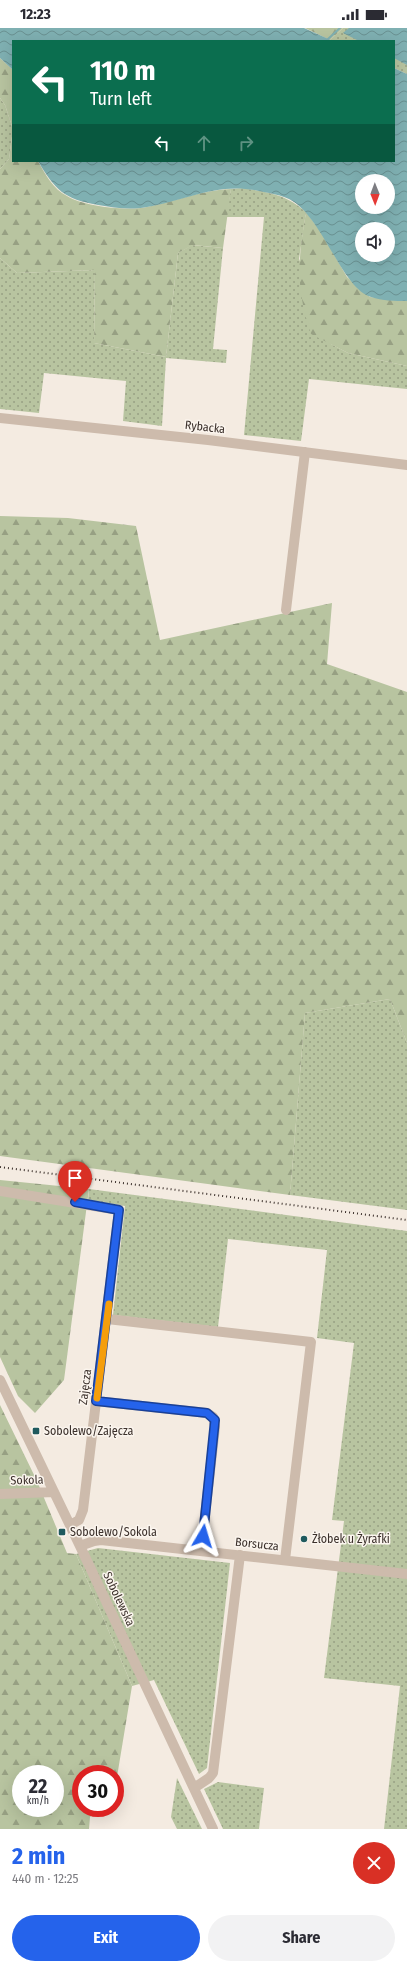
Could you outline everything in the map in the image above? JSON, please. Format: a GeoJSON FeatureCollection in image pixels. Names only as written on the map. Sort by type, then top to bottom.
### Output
{"type":"FeatureCollection","features":[{"type":"Feature","properties":{"kind":"street","name":"Rybacka"},"geometry":{"type":"LineString","coordinates":[[0,418],[305,452],[407,465]]}},
{"type":"Feature","properties":{"kind":"street"},"geometry":{"type":"LineString","coordinates":[[286,610],[305,452]]}},
{"type":"Feature","properties":{"kind":"street","name":"Zajęcza"},"geometry":{"type":"LineString","coordinates":[[0,1191],[119,1210],[83,1510],[79,1520],[70,1524]]}},
{"type":"Feature","properties":{"kind":"street"},"geometry":{"type":"LineString","coordinates":[[107,1319],[311,1342],[285,1560]]}},
{"type":"Feature","properties":{"kind":"street","name":"Sobolewska"},"geometry":{"type":"LineString","coordinates":[[0,1380],[70,1524],[213,1829]]}},
{"type":"Feature","properties":{"kind":"street"},"geometry":{"type":"LineString","coordinates":[[96,1401],[207,1413],[213,1417],[216,1427],[201,1551]]}},
{"type":"Feature","properties":{"kind":"street","name":"Sokola"},"geometry":{"type":"LineString","coordinates":[[0,1494],[54,1492]]}},
{"type":"Feature","properties":{"kind":"street","name":"Borsucza"},"geometry":{"type":"LineString","coordinates":[[80,1546],[101,1540],[407,1574]]}},
{"type":"Feature","properties":{"kind":"street"},"geometry":{"type":"LineString","coordinates":[[194,1788],[209,1778],[213,1773],[240,1555]]}},
{"type":"Feature","properties":{"kind":"green space"},"geometry":{"type":"Polygon","coordinates":[[[305,28],[343,28],[330,40],[305,28]]]}},
{"type":"Feature","properties":{"kind":"green space"},"geometry":{"type":"Polygon","coordinates":[[[343,28],[407,28],[407,74],[395,68],[395,40],[330,40],[343,28]]]}},
{"type":"Feature","properties":{"kind":"green space"},"geometry":{"type":"Polygon","coordinates":[[[0,58],[12,69],[12,126],[5,105],[0,98],[0,58]]]}},
{"type":"Feature","properties":{"kind":"green space"},"geometry":{"type":"Polygon","coordinates":[[[0,98],[5,105],[12,126],[12,136],[9,159],[0,169],[0,98]]]}},
{"type":"Feature","properties":{"kind":"green space"},"geometry":{"type":"Polygon","coordinates":[[[12,136],[12,162],[39,162],[47,176],[62,193],[84,203],[106,207],[129,209],[147,207],[210,191],[231,189],[223,248],[193,245],[178,253],[166,357],[94,343],[95,270],[17,273],[0,258],[0,169],[9,159],[12,136]]]}},
{"type":"Feature","properties":{"kind":"green space"},"geometry":{"type":"Polygon","coordinates":[[[243,188],[277,195],[291,201],[306,212],[299,259],[331,344],[348,353],[407,366],[407,389],[309,379],[301,441],[244,435],[264,217],[226,217],[231,189],[243,188]]]}},
{"type":"Feature","properties":{"kind":"green space"},"geometry":{"type":"Polygon","coordinates":[[[306,212],[321,232],[347,277],[370,297],[407,301],[407,366],[348,353],[311,334],[302,301],[300,287],[301,245],[306,212]]]}},
{"type":"Feature","properties":{"kind":"green space"},"geometry":{"type":"Polygon","coordinates":[[[192,245],[223,248],[213,349],[227,350],[226,363],[166,358],[162,426],[123,421],[126,381],[44,373],[39,413],[0,409],[0,258],[17,273],[95,270],[94,343],[166,357],[178,253],[192,245]]]}},
{"type":"Feature","properties":{"kind":"green space"},"geometry":{"type":"Polygon","coordinates":[[[0,516],[68,518],[136,526],[160,640],[332,603],[327,664],[407,692],[407,1043],[390,999],[305,1013],[290,1195],[0,1156],[0,516]]]}},
{"type":"Feature","properties":{"kind":"green space"},"geometry":{"type":"Polygon","coordinates":[[[390,999],[407,1043],[407,1210],[290,1195],[305,1013],[390,999]]]}},
{"type":"Feature","properties":{"kind":"green space"},"geometry":{"type":"Polygon","coordinates":[[[0,1180],[89,1189],[64,1380],[35,1413],[18,1396],[0,1357],[0,1180]]]}},
{"type":"Feature","properties":{"kind":"green space"},"geometry":{"type":"Polygon","coordinates":[[[89,1189],[407,1231],[407,1829],[384,1829],[400,1686],[324,1678],[344,1521],[332,1520],[354,1343],[317,1338],[327,1250],[228,1239],[218,1327],[113,1315],[125,1206],[88,1200],[89,1189]]]}},
{"type":"Feature","properties":{"kind":"green space"},"geometry":{"type":"Polygon","coordinates":[[[0,1405],[37,1481],[67,1553],[76,1554],[132,1686],[119,1765],[72,1765],[72,1817],[90,1817],[89,1829],[0,1829],[0,1405]]]}},
{"type":"Feature","properties":{"kind":"green space"},"geometry":{"type":"Polygon","coordinates":[[[98,1548],[230,1563],[207,1768],[199,1774],[154,1680],[132,1686],[76,1554],[98,1548]]]}},
{"type":"Feature","properties":{"kind":"green space"},"geometry":{"type":"Polygon","coordinates":[[[177,1778],[202,1829],[177,1829],[171,1817],[177,1778]]]}},
{"type":"Feature","properties":{"kind":"green space"},"geometry":{"type":"Polygon","coordinates":[[[218,1782],[264,1788],[259,1829],[223,1829],[204,1789],[218,1782]]]}},
{"type":"Feature","properties":{"kind":"water"},"geometry":{"type":"Polygon","coordinates":[[[0,28],[304,28],[331,40],[12,40],[12,69],[0,58],[0,28]]]}},
{"type":"Feature","properties":{"kind":"water"},"geometry":{"type":"Polygon","coordinates":[[[349,28],[407,28],[407,65],[395,59],[395,40],[357,40],[343,33],[349,28]]]}},
{"type":"Feature","properties":{"kind":"water"},"geometry":{"type":"Polygon","coordinates":[[[395,68],[407,74],[407,301],[380,299],[371,297],[361,291],[351,282],[315,224],[305,211],[290,199],[285,197],[240,188],[213,191],[141,208],[110,207],[77,200],[62,192],[50,179],[39,162],[395,162],[395,68]]]}},
{"type":"Feature","properties":{"kind":"waterway"},"geometry":{"type":"LineString","coordinates":[[328,39],[340,28]]}},
{"type":"Feature","properties":{"kind":"railway"},"geometry":{"type":"LineString","coordinates":[[0,1167],[407,1220]]}},
{"type":"Feature","properties":{"kind":"slow traffic"},"geometry":{"type":"LineString","coordinates":[[97,1398],[109,1304]]}},
{"type":"Feature","properties":{"kind":"place","name":"Sobolewo/Zajęcza"},"geometry":{"type":"Point","coordinates":[36,1431]}},
{"type":"Feature","properties":{"kind":"place","name":"Sobolewo/Sokola"},"geometry":{"type":"Point","coordinates":[62,1532]}},
{"type":"Feature","properties":{"kind":"place","name":"Żłobek u Żyrafki"},"geometry":{"type":"Point","coordinates":[304,1539]}},
{"type":"Feature","properties":{"kind":"route"},"geometry":{"type":"LineString","coordinates":[[75,1202],[119,1210],[96,1401],[207,1413],[215,1420],[216,1427],[203,1536]]}}]}
